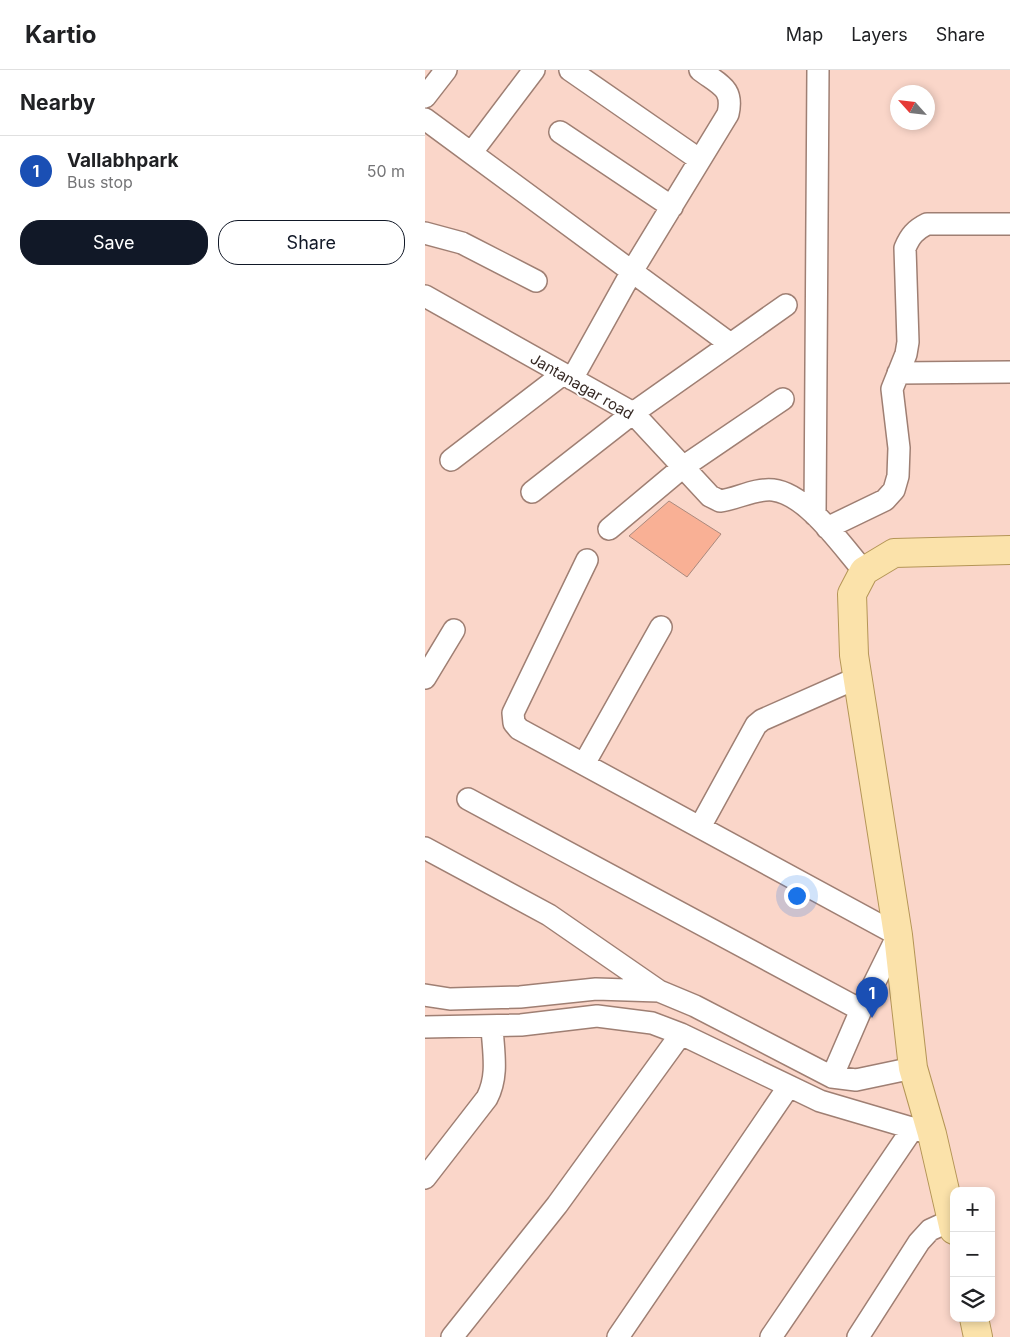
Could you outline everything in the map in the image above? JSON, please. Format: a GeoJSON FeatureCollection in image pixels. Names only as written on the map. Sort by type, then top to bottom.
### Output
{"type":"FeatureCollection","features":[{"type":"Feature","properties":{"kind":"main road"},"geometry":{"type":"LineString","coordinates":[[950,1216],[922,1131],[897,935],[854,655],[852,594],[864,570],[893,553],[1010,550]]}},
{"type":"Feature","properties":{"kind":"main road"},"geometry":{"type":"LineString","coordinates":[[975,1322],[978,1337]]}},
{"type":"Feature","properties":{"kind":"street"},"geometry":{"type":"LineString","coordinates":[[425,97],[446,70]]}},
{"type":"Feature","properties":{"kind":"street"},"geometry":{"type":"LineString","coordinates":[[472,152],[535,70]]}},
{"type":"Feature","properties":{"kind":"street"},"geometry":{"type":"LineString","coordinates":[[570,70],[700,160]]}},
{"type":"Feature","properties":{"kind":"street"},"geometry":{"type":"LineString","coordinates":[[451,460],[567,376],[728,114],[731,100],[728,91],[700,70]]}},
{"type":"Feature","properties":{"kind":"street"},"geometry":{"type":"LineString","coordinates":[[818,70],[821,522],[885,500],[894,490],[898,476],[899,448],[892,389],[906,354],[908,342],[905,248],[916,230],[927,224],[1010,224]]}},
{"type":"Feature","properties":{"kind":"street"},"geometry":{"type":"LineString","coordinates":[[425,119],[472,152],[631,273],[729,343]]}},
{"type":"Feature","properties":{"kind":"street"},"geometry":{"type":"LineString","coordinates":[[560,132],[671,207]]}},
{"type":"Feature","properties":{"kind":"street"},"geometry":{"type":"LineString","coordinates":[[425,233],[462,243],[536,281]]}},
{"type":"Feature","properties":{"kind":"street","name":"Jantanagar road"},"geometry":{"type":"LineString","coordinates":[[425,296],[633,413],[710,496],[720,501],[757,491],[773,490],[794,498],[809,508],[864,570]]}},
{"type":"Feature","properties":{"kind":"street"},"geometry":{"type":"LineString","coordinates":[[532,492],[633,413],[729,343],[786,305]]}},
{"type":"Feature","properties":{"kind":"street"},"geometry":{"type":"LineString","coordinates":[[898,373],[1010,372]]}},
{"type":"Feature","properties":{"kind":"street"},"geometry":{"type":"LineString","coordinates":[[609,530],[683,468],[783,399]]}},
{"type":"Feature","properties":{"kind":"street"},"geometry":{"type":"LineString","coordinates":[[587,560],[513,713],[514,723],[519,729],[897,935],[861,1010],[832,1077]]}},
{"type":"Feature","properties":{"kind":"street"},"geometry":{"type":"LineString","coordinates":[[584,764],[661,627]]}},
{"type":"Feature","properties":{"kind":"street"},"geometry":{"type":"LineString","coordinates":[[425,678],[453,630]]}},
{"type":"Feature","properties":{"kind":"street"},"geometry":{"type":"LineString","coordinates":[[700,827],[756,725],[762,720],[857,678]]}},
{"type":"Feature","properties":{"kind":"street"},"geometry":{"type":"LineString","coordinates":[[468,799],[861,1010]]}},
{"type":"Feature","properties":{"kind":"street"},"geometry":{"type":"LineString","coordinates":[[425,848],[549,915],[659,991],[695,1006],[832,1077],[855,1080],[913,1068]]}},
{"type":"Feature","properties":{"kind":"street"},"geometry":{"type":"LineString","coordinates":[[428,1003],[520,998],[596,989],[659,991]]}},
{"type":"Feature","properties":{"kind":"street"},"geometry":{"type":"LineString","coordinates":[[565,1020],[567,992]]}},
{"type":"Feature","properties":{"kind":"street"},"geometry":{"type":"LineString","coordinates":[[425,1027],[492,1026],[597,1016],[652,1023],[681,1034],[820,1101],[922,1131],[771,1337]]}},
{"type":"Feature","properties":{"kind":"street"},"geometry":{"type":"LineString","coordinates":[[425,1178],[487,1098],[493,1087],[495,1071],[492,1026]]}},
{"type":"Feature","properties":{"kind":"street"},"geometry":{"type":"LineString","coordinates":[[452,1337],[557,1205],[681,1034]]}},
{"type":"Feature","properties":{"kind":"street"},"geometry":{"type":"LineString","coordinates":[[618,1337],[789,1086]]}},
{"type":"Feature","properties":{"kind":"street"},"geometry":{"type":"LineString","coordinates":[[858,1337],[919,1242],[930,1230],[950,1226]]}},
{"type":"Feature","properties":{"kind":"building"},"geometry":{"type":"Polygon","coordinates":[[[669,501],[721,534],[687,577],[629,536],[669,501]]]}},
{"type":"Feature","properties":{"kind":"place","name":"Vallabhpark"},"geometry":{"type":"Point","coordinates":[872,1018]}}]}
